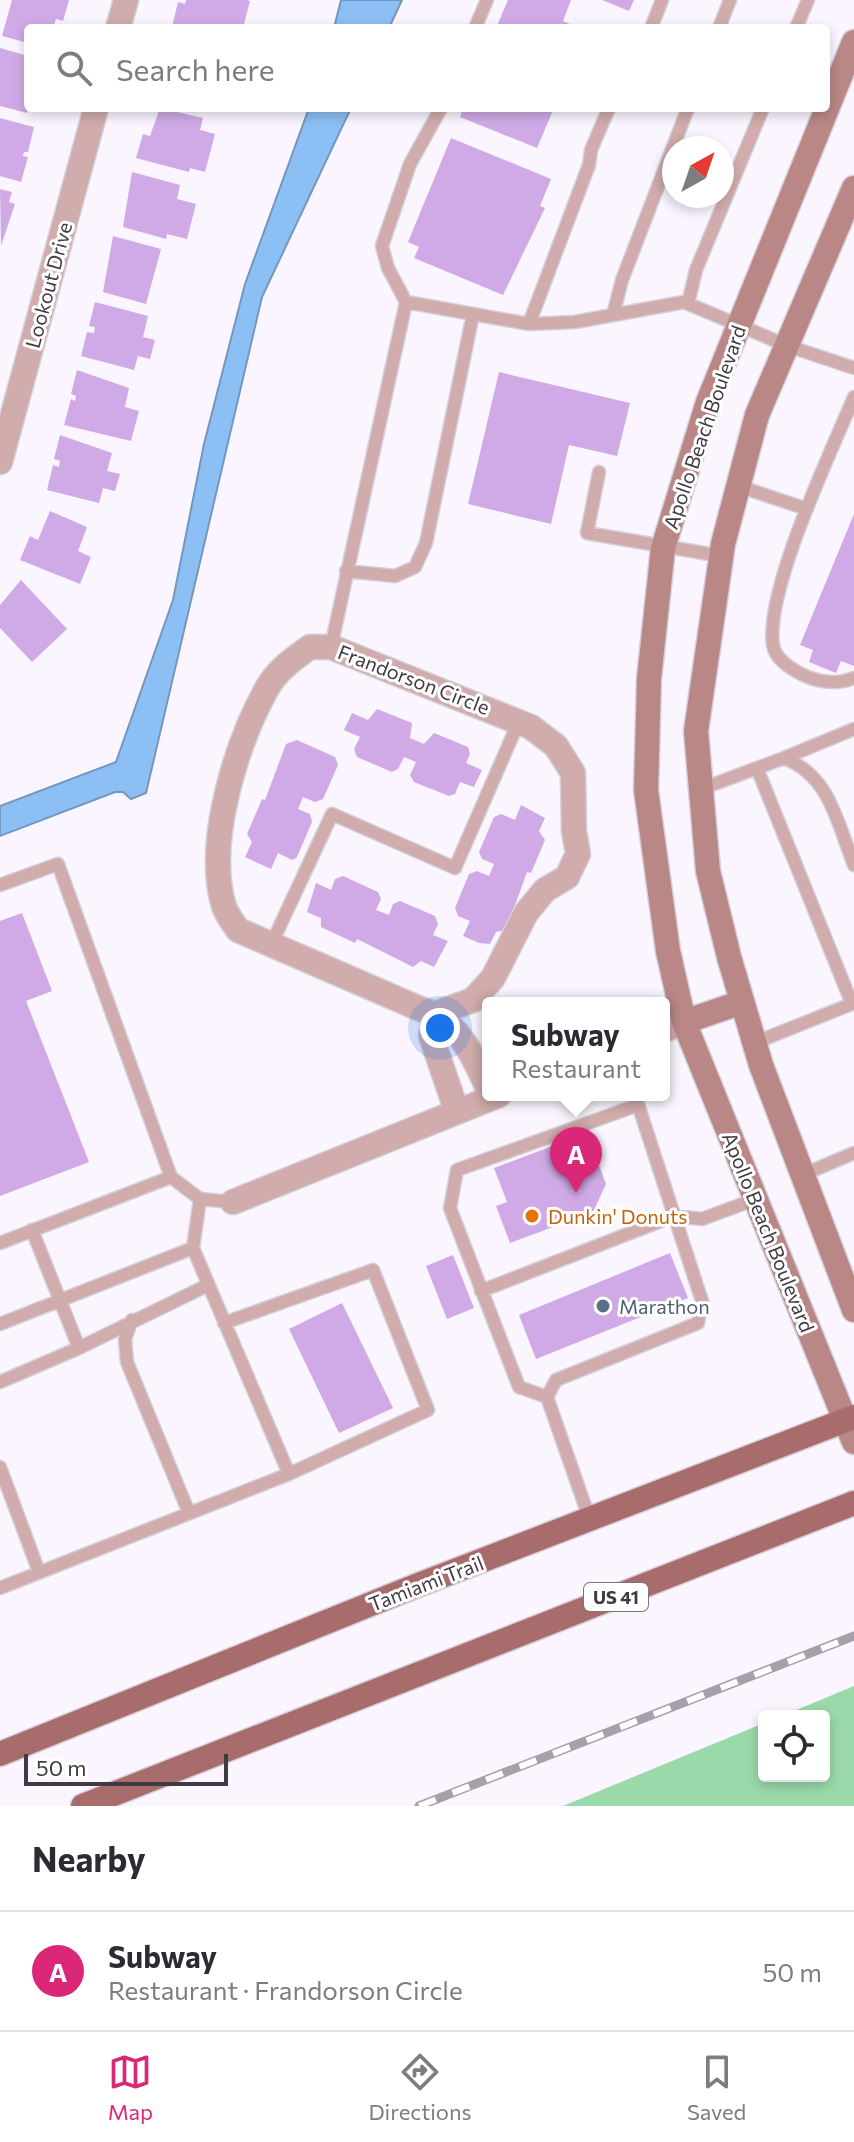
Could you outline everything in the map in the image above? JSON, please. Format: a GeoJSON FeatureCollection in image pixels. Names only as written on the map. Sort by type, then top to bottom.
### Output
{"type":"FeatureCollection","features":[{"type":"Feature","properties":{"kind":"main road","name":"Apollo Beach Boulevard"},"geometry":{"type":"LineString","coordinates":[[830,101],[854,42]]}},
{"type":"Feature","properties":{"kind":"main road","name":"Apollo Beach Boulevard"},"geometry":{"type":"LineString","coordinates":[[825,112],[708,402],[663,548],[649,679],[646,790],[668,951],[674,1026],[756,1199],[851,1426]]}},
{"type":"Feature","properties":{"kind":"main road"},"geometry":{"type":"LineString","coordinates":[[854,188],[757,415],[721,556],[696,731],[708,871],[742,1002],[754,1043],[854,1310]]}},
{"type":"Feature","properties":{"kind":"main road"},"geometry":{"type":"LineString","coordinates":[[674,1026],[742,1002]]}},
{"type":"Feature","properties":{"kind":"main road","name":"Tamiami Trail"},"geometry":{"type":"LineString","coordinates":[[0,1754],[413,1587],[851,1426]]}},
{"type":"Feature","properties":{"kind":"main road","name":"US 41"},"geometry":{"type":"LineString","coordinates":[[83,1806],[854,1503]]}},
{"type":"Feature","properties":{"kind":"street"},"geometry":{"type":"LineString","coordinates":[[119,24],[126,0]]}},
{"type":"Feature","properties":{"kind":"street","name":"Lookout Drive"},"geometry":{"type":"LineString","coordinates":[[0,462],[95,112]]}},
{"type":"Feature","properties":{"kind":"street","name":"Frandorson Circle"},"geometry":{"type":"LineString","coordinates":[[435,1014],[473,1000],[493,978],[526,913],[545,890],[567,877],[578,854],[573,773],[556,746],[519,721],[331,647],[310,647],[283,668],[267,689],[235,765],[225,806],[218,860],[223,905],[238,930],[435,1014],[451,1024],[463,1038],[482,1073]]}},
{"type":"Feature","properties":{"kind":"street"},"geometry":{"type":"LineString","coordinates":[[435,1014],[431,1036],[457,1112]]}},
{"type":"Feature","properties":{"kind":"street","name":"Frandorson Circle"},"geometry":{"type":"LineString","coordinates":[[233,1202],[482,1100]]}},
{"type":"Feature","properties":{"kind":"lane"},"geometry":{"type":"LineString","coordinates":[[477,24],[487,0]]}},
{"type":"Feature","properties":{"kind":"lane"},"geometry":{"type":"LineString","coordinates":[[653,24],[662,0]]}},
{"type":"Feature","properties":{"kind":"lane"},"geometry":{"type":"LineString","coordinates":[[721,24],[730,0]]}},
{"type":"Feature","properties":{"kind":"lane"},"geometry":{"type":"LineString","coordinates":[[798,24],[808,0]]}},
{"type":"Feature","properties":{"kind":"lane"},"geometry":{"type":"LineString","coordinates":[[331,647],[406,302],[388,268],[382,246],[410,164],[439,112]]}},
{"type":"Feature","properties":{"kind":"lane"},"geometry":{"type":"LineString","coordinates":[[529,324],[607,112]]}},
{"type":"Feature","properties":{"kind":"lane"},"geometry":{"type":"LineString","coordinates":[[613,315],[622,280],[686,112]]}},
{"type":"Feature","properties":{"kind":"lane"},"geometry":{"type":"LineString","coordinates":[[688,304],[696,270],[761,112]]}},
{"type":"Feature","properties":{"kind":"lane"},"geometry":{"type":"LineString","coordinates":[[406,302],[529,324],[688,304],[788,346],[854,368]]}},
{"type":"Feature","properties":{"kind":"lane"},"geometry":{"type":"LineString","coordinates":[[346,571],[395,576],[415,567],[426,543],[473,314]]}},
{"type":"Feature","properties":{"kind":"lane"},"geometry":{"type":"LineString","coordinates":[[854,397],[807,509],[774,610],[773,648],[786,666],[816,681],[854,678]]}},
{"type":"Feature","properties":{"kind":"lane"},"geometry":{"type":"LineString","coordinates":[[599,472],[587,533],[721,556]]}},
{"type":"Feature","properties":{"kind":"lane"},"geometry":{"type":"LineString","coordinates":[[738,486],[807,509]]}},
{"type":"Feature","properties":{"kind":"lane"},"geometry":{"type":"LineString","coordinates":[[271,945],[332,814],[455,868],[519,721]]}},
{"type":"Feature","properties":{"kind":"lane"},"geometry":{"type":"LineString","coordinates":[[701,789],[854,729]]}},
{"type":"Feature","properties":{"kind":"lane"},"geometry":{"type":"LineString","coordinates":[[784,758],[804,766],[820,782],[854,865]]}},
{"type":"Feature","properties":{"kind":"lane"},"geometry":{"type":"LineString","coordinates":[[754,1043],[853,1004],[757,768]]}},
{"type":"Feature","properties":{"kind":"lane"},"geometry":{"type":"LineString","coordinates":[[0,885],[58,864],[171,1177],[200,1199],[233,1202]]}},
{"type":"Feature","properties":{"kind":"lane"},"geometry":{"type":"LineString","coordinates":[[547,1397],[519,1387],[450,1208],[457,1170],[634,1101]]}},
{"type":"Feature","properties":{"kind":"lane"},"geometry":{"type":"LineString","coordinates":[[590,1521],[547,1397],[556,1380],[698,1323],[702,1301],[637,1101]]}},
{"type":"Feature","properties":{"kind":"lane"},"geometry":{"type":"LineString","coordinates":[[802,1175],[854,1153]]}},
{"type":"Feature","properties":{"kind":"lane"},"geometry":{"type":"LineString","coordinates":[[0,1243],[171,1177]]}},
{"type":"Feature","properties":{"kind":"lane"},"geometry":{"type":"LineString","coordinates":[[200,1199],[193,1248],[289,1474]]}},
{"type":"Feature","properties":{"kind":"lane"},"geometry":{"type":"LineString","coordinates":[[481,1291],[674,1216],[702,1219],[756,1199]]}},
{"type":"Feature","properties":{"kind":"lane"},"geometry":{"type":"LineString","coordinates":[[32,1230],[79,1348]]}},
{"type":"Feature","properties":{"kind":"lane"},"geometry":{"type":"LineString","coordinates":[[0,1324],[193,1248]]}},
{"type":"Feature","properties":{"kind":"lane"},"geometry":{"type":"LineString","coordinates":[[0,1588],[289,1474],[428,1410],[373,1270],[224,1323]]}},
{"type":"Feature","properties":{"kind":"lane"},"geometry":{"type":"LineString","coordinates":[[0,1382],[79,1348],[208,1285]]}},
{"type":"Feature","properties":{"kind":"lane"},"geometry":{"type":"LineString","coordinates":[[132,1320],[125,1339],[127,1362],[189,1513]]}},
{"type":"Feature","properties":{"kind":"lane"},"geometry":{"type":"LineString","coordinates":[[0,1467],[39,1572]]}},
{"type":"Feature","properties":{"kind":"green space"},"geometry":{"type":"Polygon","coordinates":[[[854,1686],[854,1806],[563,1806],[758,1725],[758,1782],[830,1782],[830,1710],[796,1710],[854,1686]]]}},
{"type":"Feature","properties":{"kind":"water"},"geometry":{"type":"Polygon","coordinates":[[[341,0],[402,0],[391,24],[335,24],[341,0]]]}},
{"type":"Feature","properties":{"kind":"water"},"geometry":{"type":"Polygon","coordinates":[[[308,112],[349,112],[262,297],[146,793],[131,799],[123,792],[115,792],[0,836],[0,806],[116,762],[173,600],[204,444],[245,284],[308,112]]]}},
{"type":"Feature","properties":{"kind":"building"},"geometry":{"type":"Polygon","coordinates":[[[12,0],[69,0],[63,21],[56,19],[54,24],[24,24],[24,42],[2,36],[12,0]]]}},
{"type":"Feature","properties":{"kind":"building"},"geometry":{"type":"Polygon","coordinates":[[[186,0],[250,1],[244,24],[173,24],[178,2],[185,4],[186,0]]]}},
{"type":"Feature","properties":{"kind":"building"},"geometry":{"type":"Polygon","coordinates":[[[508,0],[571,0],[563,21],[570,24],[498,24],[508,0]]]}},
{"type":"Feature","properties":{"kind":"building"},"geometry":{"type":"Polygon","coordinates":[[[602,0],[634,0],[629,11],[602,0]]]}},
{"type":"Feature","properties":{"kind":"building"},"geometry":{"type":"Polygon","coordinates":[[[0,48],[24,55],[24,112],[27,113],[0,106],[0,48]]]}},
{"type":"Feature","properties":{"kind":"building"},"geometry":{"type":"Polygon","coordinates":[[[159,112],[177,112],[203,118],[200,130],[215,134],[205,172],[190,168],[189,172],[136,158],[143,134],[150,136],[159,112]]]}},
{"type":"Feature","properties":{"kind":"building"},"geometry":{"type":"Polygon","coordinates":[[[462,112],[552,112],[537,148],[460,117],[462,112]]]}},
{"type":"Feature","properties":{"kind":"building"},"geometry":{"type":"Polygon","coordinates":[[[0,118],[34,127],[28,152],[24,152],[23,156],[28,157],[21,182],[0,176],[0,118]]]}},
{"type":"Feature","properties":{"kind":"building"},"geometry":{"type":"Polygon","coordinates":[[[451,138],[551,179],[540,206],[545,208],[503,295],[414,258],[419,247],[408,242],[451,138]]]}},
{"type":"Feature","properties":{"kind":"building"},"geometry":{"type":"Polygon","coordinates":[[[132,172],[180,185],[177,199],[196,204],[187,239],[167,234],[166,239],[123,227],[132,172]]]}},
{"type":"Feature","properties":{"kind":"building"},"geometry":{"type":"Polygon","coordinates":[[[0,189],[12,192],[9,202],[15,204],[1,246],[0,189]]]}},
{"type":"Feature","properties":{"kind":"building"},"geometry":{"type":"Polygon","coordinates":[[[113,236],[161,249],[146,304],[103,292],[113,236]]]}},
{"type":"Feature","properties":{"kind":"building"},"geometry":{"type":"Polygon","coordinates":[[[95,302],[148,316],[143,337],[155,340],[150,359],[138,356],[134,370],[81,356],[87,332],[94,333],[95,327],[89,326],[95,302]]]}},
{"type":"Feature","properties":{"kind":"building"},"geometry":{"type":"Polygon","coordinates":[[[77,370],[129,388],[125,407],[139,411],[131,441],[64,425],[71,399],[75,401],[76,396],[71,394],[77,370]]]}},
{"type":"Feature","properties":{"kind":"building"},"geometry":{"type":"Polygon","coordinates":[[[499,372],[630,403],[617,456],[569,445],[551,524],[468,504],[499,372]]]}},
{"type":"Feature","properties":{"kind":"building"},"geometry":{"type":"Polygon","coordinates":[[[60,435],[112,453],[107,471],[120,474],[115,491],[103,488],[99,503],[47,490],[53,465],[59,467],[60,461],[54,459],[60,435]]]}},
{"type":"Feature","properties":{"kind":"building"},"geometry":{"type":"Polygon","coordinates":[[[50,511],[87,527],[78,551],[91,557],[80,584],[20,560],[30,536],[38,540],[50,511]]]}},
{"type":"Feature","properties":{"kind":"building"},"geometry":{"type":"Polygon","coordinates":[[[854,514],[854,666],[841,661],[836,673],[809,662],[813,650],[800,645],[854,514]]]}},
{"type":"Feature","properties":{"kind":"building"},"geometry":{"type":"Polygon","coordinates":[[[21,580],[67,629],[32,662],[0,628],[0,605],[21,580]]]}},
{"type":"Feature","properties":{"kind":"building"},"geometry":{"type":"Polygon","coordinates":[[[377,709],[412,723],[410,738],[424,744],[434,733],[468,747],[470,754],[466,763],[482,770],[474,787],[460,782],[455,794],[449,796],[414,782],[410,775],[416,762],[404,757],[398,769],[392,772],[357,757],[354,749],[360,737],[344,730],[352,713],[368,720],[377,709]]]}},
{"type":"Feature","properties":{"kind":"building"},"geometry":{"type":"Polygon","coordinates":[[[297,740],[335,757],[338,765],[323,799],[315,802],[303,797],[298,809],[310,814],[312,822],[297,857],[292,860],[278,853],[271,869],[245,857],[252,842],[247,834],[262,799],[265,800],[286,744],[297,740]]]}},
{"type":"Feature","properties":{"kind":"building"},"geometry":{"type":"Polygon","coordinates":[[[521,805],[545,818],[539,831],[545,840],[531,873],[527,872],[506,930],[496,932],[490,944],[479,943],[463,936],[470,921],[458,916],[455,908],[469,874],[477,871],[489,876],[494,864],[482,859],[479,852],[494,817],[501,814],[515,820],[521,805]]]}},
{"type":"Feature","properties":{"kind":"building"},"geometry":{"type":"Polygon","coordinates":[[[343,876],[378,892],[381,899],[376,910],[389,915],[393,904],[400,901],[435,916],[438,924],[433,935],[448,941],[434,967],[421,961],[413,967],[357,939],[355,943],[321,927],[321,918],[307,912],[316,883],[331,890],[335,879],[343,876]]]}},
{"type":"Feature","properties":{"kind":"building"},"geometry":{"type":"Polygon","coordinates":[[[22,913],[52,991],[26,1001],[89,1162],[0,1196],[0,921],[22,913]]]}},
{"type":"Feature","properties":{"kind":"building"},"geometry":{"type":"Polygon","coordinates":[[[587,1133],[606,1184],[593,1212],[510,1243],[496,1206],[507,1202],[494,1168],[587,1133]]]}},
{"type":"Feature","properties":{"kind":"building","name":"Marathon"},"geometry":{"type":"Polygon","coordinates":[[[670,1253],[688,1298],[536,1359],[519,1315],[670,1253]]]}},
{"type":"Feature","properties":{"kind":"building"},"geometry":{"type":"Polygon","coordinates":[[[453,1255],[474,1308],[447,1319],[426,1266],[453,1255]]]}},
{"type":"Feature","properties":{"kind":"building"},"geometry":{"type":"Polygon","coordinates":[[[342,1303],[393,1408],[339,1433],[289,1329],[342,1303]]]}},
{"type":"Feature","properties":{"kind":"railway"},"geometry":{"type":"LineString","coordinates":[[419,1806],[854,1636]]}},
{"type":"Feature","properties":{"kind":"place","name":"Subway"},"geometry":{"type":"Point","coordinates":[576,1193]}},
{"type":"Feature","properties":{"kind":"place","name":"Dunkin' Donuts"},"geometry":{"type":"Point","coordinates":[532,1216]}},
{"type":"Feature","properties":{"kind":"place","name":"Marathon"},"geometry":{"type":"Point","coordinates":[603,1306]}}]}
